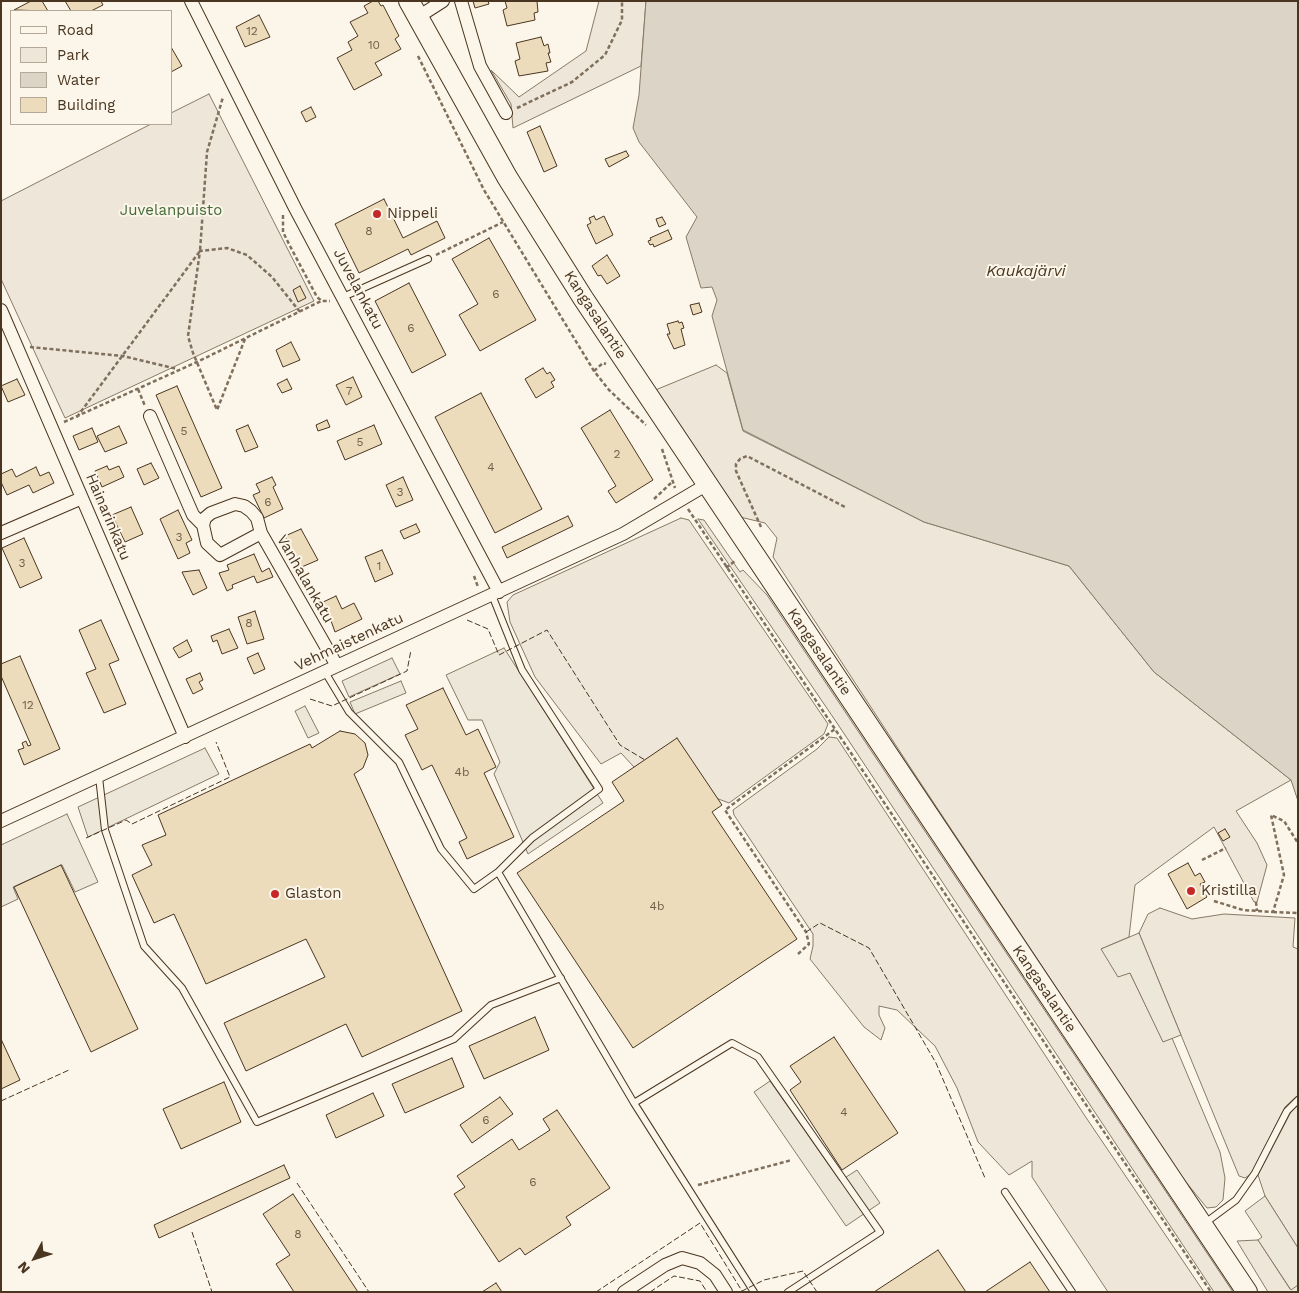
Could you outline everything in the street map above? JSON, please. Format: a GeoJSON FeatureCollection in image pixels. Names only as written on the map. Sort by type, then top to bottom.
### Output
{"type":"FeatureCollection","features":[{"type":"Feature","properties":{"kind":"main road","name":"Kangasalantie"},"geometry":{"type":"LineString","coordinates":[[414,9],[531,217],[706,484],[1247,1292]]}},
{"type":"Feature","properties":{"kind":"street","name":"Juvelankatu"},"geometry":{"type":"LineString","coordinates":[[191,1],[495,593]]}},
{"type":"Feature","properties":{"kind":"street"},"geometry":{"type":"LineString","coordinates":[[414,9],[443,1]]}},
{"type":"Feature","properties":{"kind":"street"},"geometry":{"type":"LineString","coordinates":[[461,1],[480,66],[506,113]]}},
{"type":"Feature","properties":{"kind":"street","name":"Hainarinkatu"},"geometry":{"type":"LineString","coordinates":[[1,310],[185,737]]}},
{"type":"Feature","properties":{"kind":"street"},"geometry":{"type":"LineString","coordinates":[[150,416],[193,515],[202,525]]}},
{"type":"Feature","properties":{"kind":"street","name":"Vehmaistenkatu"},"geometry":{"type":"LineString","coordinates":[[1,821],[623,534],[706,484]]}},
{"type":"Feature","properties":{"kind":"street"},"geometry":{"type":"LineString","coordinates":[[1,533],[82,498]]}},
{"type":"Feature","properties":{"kind":"street","name":"Vanhalankatu"},"geometry":{"type":"LineString","coordinates":[[260,533],[220,555],[207,543],[202,525],[205,518],[211,513],[235,504],[244,506],[257,518],[260,533],[337,666]]}},
{"type":"Feature","properties":{"kind":"street"},"geometry":{"type":"LineString","coordinates":[[624,1292],[665,1265],[682,1258],[700,1263],[715,1275],[726,1292]]}},
{"type":"Feature","properties":{"kind":"lane"},"geometry":{"type":"LineString","coordinates":[[343,297],[428,258]]}},
{"type":"Feature","properties":{"kind":"lane"},"geometry":{"type":"LineString","coordinates":[[324,672],[349,712],[400,762],[441,849],[474,889],[498,872],[532,838],[599,789],[522,670],[495,593]]}},
{"type":"Feature","properties":{"kind":"lane"},"geometry":{"type":"LineString","coordinates":[[99,777],[105,830],[144,946],[182,988],[257,1122],[454,1039],[491,1005],[561,978]]}},
{"type":"Feature","properties":{"kind":"lane"},"geometry":{"type":"LineString","coordinates":[[498,872],[634,1103],[754,1292]]}},
{"type":"Feature","properties":{"kind":"lane"},"geometry":{"type":"LineString","coordinates":[[634,1103],[732,1043],[758,1057],[880,1232],[788,1292]]}},
{"type":"Feature","properties":{"kind":"lane"},"geometry":{"type":"LineString","coordinates":[[1202,1225],[1236,1200],[1255,1173],[1287,1111],[1298,1100]]}},
{"type":"Feature","properties":{"kind":"lane"},"geometry":{"type":"LineString","coordinates":[[1005,1192],[1072,1292]]}},
{"type":"Feature","properties":{"kind":"path"},"geometry":{"type":"LineString","coordinates":[[506,113],[572,82],[605,55],[622,20],[622,1]]}},
{"type":"Feature","properties":{"kind":"path"},"geometry":{"type":"LineString","coordinates":[[416,51],[484,190],[594,371],[609,390],[649,428]]}},
{"type":"Feature","properties":{"kind":"path"},"geometry":{"type":"LineString","coordinates":[[223,97],[207,152],[200,251],[188,336],[196,362],[217,410],[245,339]]}},
{"type":"Feature","properties":{"kind":"path"},"geometry":{"type":"LineString","coordinates":[[428,258],[503,222]]}},
{"type":"Feature","properties":{"kind":"path"},"geometry":{"type":"LineString","coordinates":[[76,417],[200,251],[227,248],[247,255],[272,277],[300,312]]}},
{"type":"Feature","properties":{"kind":"path"},"geometry":{"type":"LineString","coordinates":[[52,428],[245,339],[322,301]]}},
{"type":"Feature","properties":{"kind":"path"},"geometry":{"type":"LineString","coordinates":[[16,346],[122,356],[179,370]]}},
{"type":"Feature","properties":{"kind":"path"},"geometry":{"type":"LineString","coordinates":[[594,371],[603,363],[609,364]]}},
{"type":"Feature","properties":{"kind":"path"},"geometry":{"type":"LineString","coordinates":[[138,389],[150,416]]}},
{"type":"Feature","properties":{"kind":"path"},"geometry":{"type":"LineString","coordinates":[[660,446],[668,463],[671,483],[726,568],[1211,1292]]}},
{"type":"Feature","properties":{"kind":"path"},"geometry":{"type":"LineString","coordinates":[[761,527],[736,471],[736,464],[740,458],[746,456],[846,507]]}},
{"type":"Feature","properties":{"kind":"path"},"geometry":{"type":"LineString","coordinates":[[726,568],[735,561]]}},
{"type":"Feature","properties":{"kind":"path"},"geometry":{"type":"LineString","coordinates":[[798,954],[808,944],[806,932],[725,810],[835,729]]}},
{"type":"Feature","properties":{"kind":"path"},"geometry":{"type":"LineString","coordinates":[[1273,912],[1284,875],[1271,815],[1284,820],[1298,843]]}},
{"type":"Feature","properties":{"kind":"path"},"geometry":{"type":"LineString","coordinates":[[1202,860],[1226,848]]}},
{"type":"Feature","properties":{"kind":"path"},"geometry":{"type":"LineString","coordinates":[[1214,901],[1243,910],[1298,913]]}},
{"type":"Feature","properties":{"kind":"path"},"geometry":{"type":"LineString","coordinates":[[1256,902],[1257,911]]}},
{"type":"Feature","properties":{"kind":"path"},"geometry":{"type":"LineString","coordinates":[[687,1188],[792,1160]]}},
{"type":"Feature","properties":{"kind":"green space"},"geometry":{"type":"Polygon","coordinates":[[[599,1],[646,1],[641,66],[513,128],[511,104],[491,70],[519,97],[586,51],[599,1]]]}},
{"type":"Feature","properties":{"kind":"green space","name":"Juvelanpuisto"},"geometry":{"type":"Polygon","coordinates":[[[209,94],[314,301],[65,418],[1,279],[1,201],[149,125],[172,125],[172,112],[209,94]]]}},
{"type":"Feature","properties":{"kind":"green space"},"geometry":{"type":"Polygon","coordinates":[[[716,365],[727,373],[743,431],[924,522],[1069,566],[1154,672],[1291,780],[1236,811],[1257,843],[1267,865],[1257,902],[1254,902],[1214,827],[1135,885],[1129,937],[1101,949],[1130,973],[1163,1041],[1172,1038],[1220,1152],[1225,1178],[1223,1200],[1216,1207],[1207,1208],[1181,1176],[910,767],[773,557],[777,538],[765,523],[740,517],[653,391],[716,365]]]}},
{"type":"Feature","properties":{"kind":"green space"},"geometry":{"type":"Polygon","coordinates":[[[681,518],[689,520],[828,724],[824,734],[729,803],[634,767],[621,753],[601,764],[535,677],[510,622],[507,602],[513,595],[681,518]]]}},
{"type":"Feature","properties":{"kind":"green space"},"geometry":{"type":"Polygon","coordinates":[[[698,519],[704,520],[740,572],[743,570],[767,595],[1233,1292],[1214,1292],[839,726],[698,519]]]}},
{"type":"Feature","properties":{"kind":"green space"},"geometry":{"type":"Polygon","coordinates":[[[829,737],[837,738],[1085,1116],[1204,1292],[1108,1292],[1032,1177],[1032,1161],[1009,1175],[978,1142],[957,1088],[935,1046],[897,1010],[879,1006],[879,1015],[885,1028],[881,1040],[864,1027],[810,959],[813,934],[734,815],[733,810],[817,749],[829,737]]]}},
{"type":"Feature","properties":{"kind":"green space"},"geometry":{"type":"Polygon","coordinates":[[[1160,908],[1192,919],[1224,914],[1295,918],[1293,947],[1298,949],[1298,1095],[1285,1107],[1251,1174],[1245,1178],[1239,1176],[1139,933],[1148,914],[1160,908]]]}},
{"type":"Feature","properties":{"kind":"green space"},"geometry":{"type":"Polygon","coordinates":[[[1298,1105],[1298,1248],[1265,1196],[1258,1175],[1291,1112],[1298,1105]]]}},
{"type":"Feature","properties":{"kind":"green space"},"geometry":{"type":"Polygon","coordinates":[[[1258,1240],[1290,1289],[1298,1285],[1298,1292],[1268,1292],[1237,1241],[1258,1240]]]}},
{"type":"Feature","properties":{"kind":"shaded area"},"geometry":{"type":"Polygon","coordinates":[[[504,648],[603,803],[528,854],[494,774],[500,762],[482,720],[468,720],[446,675],[504,648]]]}},
{"type":"Feature","properties":{"kind":"shaded area"},"geometry":{"type":"Polygon","coordinates":[[[392,658],[400,674],[349,697],[342,681],[392,658]]]}},
{"type":"Feature","properties":{"kind":"shaded area"},"geometry":{"type":"Polygon","coordinates":[[[401,681],[406,693],[355,714],[350,702],[401,681]]]}},
{"type":"Feature","properties":{"kind":"shaded area"},"geometry":{"type":"Polygon","coordinates":[[[305,706],[319,733],[308,738],[295,711],[305,706]]]}},
{"type":"Feature","properties":{"kind":"shaded area"},"geometry":{"type":"Polygon","coordinates":[[[205,748],[219,774],[88,837],[78,807],[205,748]]]}},
{"type":"Feature","properties":{"kind":"shaded area"},"geometry":{"type":"Polygon","coordinates":[[[67,814],[98,882],[75,892],[62,865],[13,887],[18,899],[1,907],[1,845],[67,814]]]}},
{"type":"Feature","properties":{"kind":"shaded area"},"geometry":{"type":"Polygon","coordinates":[[[1139,933],[1181,1035],[1163,1042],[1130,973],[1118,977],[1101,949],[1139,933]]]}},
{"type":"Feature","properties":{"kind":"shaded area"},"geometry":{"type":"Polygon","coordinates":[[[770,1081],[840,1181],[857,1170],[880,1203],[846,1226],[754,1092],[770,1081]]]}},
{"type":"Feature","properties":{"kind":"shaded area"},"geometry":{"type":"Polygon","coordinates":[[[1265,1196],[1298,1248],[1298,1285],[1291,1290],[1258,1240],[1262,1237],[1245,1211],[1265,1196]]]}},
{"type":"Feature","properties":{"kind":"water","name":"Kaukajärvi"},"geometry":{"type":"Polygon","coordinates":[[[646,1],[1298,1],[1298,801],[1291,780],[1154,672],[1069,566],[924,522],[743,430],[712,316],[717,300],[712,287],[701,288],[686,237],[697,217],[639,142],[633,128],[639,95],[646,1]]]}},
{"type":"Feature","properties":{"kind":"building"},"geometry":{"type":"Polygon","coordinates":[[[31,1],[42,1],[47,10],[14,10],[31,1]]]}},
{"type":"Feature","properties":{"kind":"building"},"geometry":{"type":"Polygon","coordinates":[[[65,1],[101,1],[103,5],[93,10],[70,10],[65,1]]]}},
{"type":"Feature","properties":{"kind":"building"},"geometry":{"type":"Polygon","coordinates":[[[373,1],[378,1],[381,6],[383,5],[399,36],[395,39],[401,49],[375,63],[382,75],[354,90],[337,58],[352,50],[348,42],[358,36],[350,22],[368,13],[364,6],[373,1]]]}},
{"type":"Feature","properties":{"kind":"building"},"geometry":{"type":"Polygon","coordinates":[[[473,1],[488,1],[489,4],[475,8],[473,1]]]}},
{"type":"Feature","properties":{"kind":"building"},"geometry":{"type":"Polygon","coordinates":[[[505,1],[537,1],[538,12],[534,13],[535,20],[507,26],[503,10],[507,8],[505,1]]]}},
{"type":"Feature","properties":{"kind":"building"},"geometry":{"type":"Polygon","coordinates":[[[259,15],[270,37],[245,47],[236,27],[259,15]]]}},
{"type":"Feature","properties":{"kind":"building"},"geometry":{"type":"Polygon","coordinates":[[[541,37],[544,46],[548,44],[550,53],[548,53],[551,62],[546,63],[548,71],[519,76],[515,61],[520,59],[516,43],[541,37]]]}},
{"type":"Feature","properties":{"kind":"building"},"geometry":{"type":"Polygon","coordinates":[[[172,49],[182,66],[172,71],[172,49]]]}},
{"type":"Feature","properties":{"kind":"building"},"geometry":{"type":"Polygon","coordinates":[[[311,107],[316,117],[306,122],[301,112],[311,107]]]}},
{"type":"Feature","properties":{"kind":"building"},"geometry":{"type":"Polygon","coordinates":[[[540,126],[557,166],[544,172],[527,132],[540,126]]]}},
{"type":"Feature","properties":{"kind":"building"},"geometry":{"type":"Polygon","coordinates":[[[626,151],[629,156],[609,167],[605,159],[626,151]]]}},
{"type":"Feature","properties":{"kind":"building"},"geometry":{"type":"Polygon","coordinates":[[[384,199],[403,238],[437,221],[445,238],[411,255],[408,249],[359,273],[335,224],[384,199]]]}},
{"type":"Feature","properties":{"kind":"building"},"geometry":{"type":"Polygon","coordinates":[[[594,216],[596,220],[604,216],[613,235],[596,244],[587,225],[591,223],[589,218],[594,216]]]}},
{"type":"Feature","properties":{"kind":"building"},"geometry":{"type":"Polygon","coordinates":[[[662,217],[666,224],[659,227],[656,219],[662,217]]]}},
{"type":"Feature","properties":{"kind":"building"},"geometry":{"type":"Polygon","coordinates":[[[668,230],[672,239],[654,247],[653,244],[650,245],[648,241],[651,240],[650,238],[668,230]]]}},
{"type":"Feature","properties":{"kind":"building"},"geometry":{"type":"Polygon","coordinates":[[[489,238],[536,320],[480,351],[459,315],[478,304],[452,259],[489,238]]]}},
{"type":"Feature","properties":{"kind":"building"},"geometry":{"type":"Polygon","coordinates":[[[607,255],[620,276],[607,284],[601,275],[598,276],[592,266],[607,255]]]}},
{"type":"Feature","properties":{"kind":"building"},"geometry":{"type":"Polygon","coordinates":[[[409,283],[446,355],[412,373],[375,301],[409,283]]]}},
{"type":"Feature","properties":{"kind":"building"},"geometry":{"type":"Polygon","coordinates":[[[300,286],[306,298],[298,302],[293,290],[300,286]]]}},
{"type":"Feature","properties":{"kind":"building"},"geometry":{"type":"Polygon","coordinates":[[[699,303],[702,312],[693,315],[690,305],[699,303]]]}},
{"type":"Feature","properties":{"kind":"building"},"geometry":{"type":"Polygon","coordinates":[[[678,321],[679,323],[682,322],[684,328],[681,329],[685,345],[674,349],[667,334],[670,334],[667,324],[678,321]]]}},
{"type":"Feature","properties":{"kind":"building"},"geometry":{"type":"Polygon","coordinates":[[[291,342],[300,360],[283,367],[276,350],[291,342]]]}},
{"type":"Feature","properties":{"kind":"building"},"geometry":{"type":"Polygon","coordinates":[[[543,368],[547,374],[550,372],[555,380],[551,382],[554,387],[536,398],[525,379],[543,368]]]}},
{"type":"Feature","properties":{"kind":"building"},"geometry":{"type":"Polygon","coordinates":[[[353,377],[362,397],[346,405],[336,385],[353,377]]]}},
{"type":"Feature","properties":{"kind":"building"},"geometry":{"type":"Polygon","coordinates":[[[17,379],[25,395],[8,402],[1,386],[17,379]]]}},
{"type":"Feature","properties":{"kind":"building"},"geometry":{"type":"Polygon","coordinates":[[[287,379],[292,389],[282,393],[277,384],[287,379]]]}},
{"type":"Feature","properties":{"kind":"building"},"geometry":{"type":"Polygon","coordinates":[[[177,386],[222,488],[201,497],[156,395],[177,386]]]}},
{"type":"Feature","properties":{"kind":"building"},"geometry":{"type":"Polygon","coordinates":[[[481,393],[542,509],[495,533],[435,417],[481,393]]]}},
{"type":"Feature","properties":{"kind":"building"},"geometry":{"type":"Polygon","coordinates":[[[610,410],[653,480],[616,503],[608,491],[616,486],[581,428],[610,410]]]}},
{"type":"Feature","properties":{"kind":"building"},"geometry":{"type":"Polygon","coordinates":[[[327,420],[330,427],[318,431],[316,425],[327,420]]]}},
{"type":"Feature","properties":{"kind":"building"},"geometry":{"type":"Polygon","coordinates":[[[248,425],[258,447],[245,452],[236,430],[248,425]]]}},
{"type":"Feature","properties":{"kind":"building"},"geometry":{"type":"Polygon","coordinates":[[[374,425],[382,444],[345,460],[337,441],[374,425]]]}},
{"type":"Feature","properties":{"kind":"building"},"geometry":{"type":"Polygon","coordinates":[[[119,426],[127,443],[105,452],[97,436],[119,426]]]}},
{"type":"Feature","properties":{"kind":"building"},"geometry":{"type":"Polygon","coordinates":[[[92,428],[98,442],[79,450],[73,436],[92,428]]]}},
{"type":"Feature","properties":{"kind":"building"},"geometry":{"type":"Polygon","coordinates":[[[151,463],[159,478],[144,485],[137,469],[151,463]]]}},
{"type":"Feature","properties":{"kind":"building"},"geometry":{"type":"Polygon","coordinates":[[[107,466],[109,470],[119,466],[124,477],[102,487],[95,471],[107,466]]]}},
{"type":"Feature","properties":{"kind":"building"},"geometry":{"type":"Polygon","coordinates":[[[36,467],[40,476],[49,472],[54,483],[33,493],[29,485],[7,495],[1,482],[1,474],[12,469],[16,477],[36,467]]]}},
{"type":"Feature","properties":{"kind":"building"},"geometry":{"type":"Polygon","coordinates":[[[272,477],[276,485],[273,487],[283,509],[264,518],[253,495],[260,492],[256,484],[272,477]]]}},
{"type":"Feature","properties":{"kind":"building"},"geometry":{"type":"Polygon","coordinates":[[[403,477],[413,500],[396,507],[386,485],[403,477]]]}},
{"type":"Feature","properties":{"kind":"building"},"geometry":{"type":"Polygon","coordinates":[[[100,491],[104,499],[96,502],[93,494],[100,491]]]}},
{"type":"Feature","properties":{"kind":"building"},"geometry":{"type":"Polygon","coordinates":[[[131,507],[143,534],[125,542],[112,515],[131,507]]]}},
{"type":"Feature","properties":{"kind":"building"},"geometry":{"type":"Polygon","coordinates":[[[178,510],[192,540],[186,543],[190,553],[178,559],[160,519],[178,510]]]}},
{"type":"Feature","properties":{"kind":"building"},"geometry":{"type":"Polygon","coordinates":[[[568,516],[573,526],[507,558],[502,547],[568,516]]]}},
{"type":"Feature","properties":{"kind":"building"},"geometry":{"type":"Polygon","coordinates":[[[416,524],[420,532],[404,539],[400,531],[416,524]]]}},
{"type":"Feature","properties":{"kind":"building"},"geometry":{"type":"Polygon","coordinates":[[[301,529],[318,560],[297,569],[285,536],[301,529]]]}},
{"type":"Feature","properties":{"kind":"building"},"geometry":{"type":"Polygon","coordinates":[[[24,538],[42,578],[20,588],[2,548],[24,538]]]}},
{"type":"Feature","properties":{"kind":"building"},"geometry":{"type":"Polygon","coordinates":[[[382,550],[393,574],[375,582],[365,557],[382,550]]]}},
{"type":"Feature","properties":{"kind":"building"},"geometry":{"type":"Polygon","coordinates":[[[254,554],[262,572],[269,568],[273,577],[257,583],[254,576],[232,585],[233,588],[227,591],[219,573],[229,570],[227,565],[254,554]]]}},
{"type":"Feature","properties":{"kind":"building"},"geometry":{"type":"Polygon","coordinates":[[[199,570],[207,588],[193,595],[182,572],[199,570]]]}},
{"type":"Feature","properties":{"kind":"building"},"geometry":{"type":"Polygon","coordinates":[[[336,596],[342,609],[354,603],[362,619],[335,632],[330,618],[321,603],[336,596]]]}},
{"type":"Feature","properties":{"kind":"building"},"geometry":{"type":"Polygon","coordinates":[[[255,611],[264,639],[247,644],[238,617],[255,611]]]}},
{"type":"Feature","properties":{"kind":"building"},"geometry":{"type":"Polygon","coordinates":[[[101,620],[119,660],[109,664],[126,704],[104,713],[86,673],[96,669],[79,630],[101,620]]]}},
{"type":"Feature","properties":{"kind":"building"},"geometry":{"type":"Polygon","coordinates":[[[229,629],[238,648],[222,654],[217,640],[213,642],[211,636],[229,629]]]}},
{"type":"Feature","properties":{"kind":"building"},"geometry":{"type":"Polygon","coordinates":[[[187,640],[192,651],[179,658],[173,648],[187,640]]]}},
{"type":"Feature","properties":{"kind":"building"},"geometry":{"type":"Polygon","coordinates":[[[258,653],[265,669],[254,674],[247,658],[258,653]]]}},
{"type":"Feature","properties":{"kind":"building"},"geometry":{"type":"Polygon","coordinates":[[[20,656],[60,749],[24,765],[18,750],[24,748],[22,743],[26,741],[28,746],[31,745],[1,676],[1,664],[20,656]]]}},
{"type":"Feature","properties":{"kind":"building"},"geometry":{"type":"Polygon","coordinates":[[[200,673],[203,680],[199,682],[203,689],[193,694],[186,679],[200,673]]]}},
{"type":"Feature","properties":{"kind":"building"},"geometry":{"type":"Polygon","coordinates":[[[443,688],[466,735],[478,729],[496,767],[484,773],[514,837],[467,859],[459,842],[467,838],[432,765],[422,770],[405,735],[418,729],[406,705],[443,688]]]}},
{"type":"Feature","properties":{"kind":"building","name":"Glaston"},"geometry":{"type":"Polygon","coordinates":[[[340,731],[355,734],[365,743],[368,755],[363,768],[354,774],[462,1011],[362,1057],[346,1024],[246,1071],[224,1023],[325,977],[306,939],[206,984],[174,914],[154,923],[132,875],[152,865],[142,845],[166,835],[158,815],[310,744],[312,748],[340,731]]]}},
{"type":"Feature","properties":{"kind":"building"},"geometry":{"type":"Polygon","coordinates":[[[677,738],[722,805],[712,812],[797,939],[633,1048],[517,873],[624,801],[612,782],[677,738]]]}},
{"type":"Feature","properties":{"kind":"building"},"geometry":{"type":"Polygon","coordinates":[[[1225,829],[1230,837],[1223,841],[1218,833],[1225,829]]]}},
{"type":"Feature","properties":{"kind":"building","name":"Kristilla"},"geometry":{"type":"Polygon","coordinates":[[[1188,863],[1195,876],[1200,873],[1205,882],[1200,884],[1207,897],[1187,909],[1168,874],[1188,863]]]}},
{"type":"Feature","properties":{"kind":"building"},"geometry":{"type":"Polygon","coordinates":[[[61,865],[138,1029],[91,1052],[14,887],[61,865]]]}},
{"type":"Feature","properties":{"kind":"building"},"geometry":{"type":"Polygon","coordinates":[[[535,1017],[549,1050],[484,1079],[469,1046],[535,1017]]]}},
{"type":"Feature","properties":{"kind":"building"},"geometry":{"type":"Polygon","coordinates":[[[834,1037],[898,1133],[842,1170],[790,1090],[801,1082],[790,1066],[834,1037]]]}},
{"type":"Feature","properties":{"kind":"building"},"geometry":{"type":"Polygon","coordinates":[[[1,1039],[20,1080],[1,1089],[1,1039]]]}},
{"type":"Feature","properties":{"kind":"building"},"geometry":{"type":"Polygon","coordinates":[[[452,1058],[464,1087],[405,1113],[392,1084],[452,1058]]]}},
{"type":"Feature","properties":{"kind":"building"},"geometry":{"type":"Polygon","coordinates":[[[224,1082],[241,1122],[181,1149],[163,1109],[224,1082]]]}},
{"type":"Feature","properties":{"kind":"building"},"geometry":{"type":"Polygon","coordinates":[[[373,1093],[384,1116],[336,1138],[326,1115],[373,1093]]]}},
{"type":"Feature","properties":{"kind":"building"},"geometry":{"type":"Polygon","coordinates":[[[500,1097],[513,1114],[472,1143],[460,1125],[500,1097]]]}},
{"type":"Feature","properties":{"kind":"building"},"geometry":{"type":"Polygon","coordinates":[[[557,1110],[610,1188],[566,1217],[571,1225],[525,1255],[520,1248],[499,1262],[454,1194],[465,1187],[457,1176],[512,1139],[519,1150],[550,1130],[543,1119],[557,1110]]]}},
{"type":"Feature","properties":{"kind":"building"},"geometry":{"type":"Polygon","coordinates":[[[284,1165],[290,1178],[159,1238],[154,1225],[284,1165]]]}},
{"type":"Feature","properties":{"kind":"building"},"geometry":{"type":"Polygon","coordinates":[[[293,1194],[358,1292],[294,1292],[276,1264],[290,1255],[263,1214],[293,1194]]]}},
{"type":"Feature","properties":{"kind":"building"},"geometry":{"type":"Polygon","coordinates":[[[938,1250],[966,1292],[874,1292],[938,1250]]]}},
{"type":"Feature","properties":{"kind":"building"},"geometry":{"type":"Polygon","coordinates":[[[1030,1262],[1050,1292],[985,1292],[1030,1262]]]}},
{"type":"Feature","properties":{"kind":"building"},"geometry":{"type":"Polygon","coordinates":[[[496,1283],[502,1292],[482,1292],[496,1283]]]}},
{"type":"Feature","properties":{"kind":"fence"},"geometry":{"type":"LineString","coordinates":[[467,620],[488,629],[499,655],[547,630],[620,745],[645,760]]}},
{"type":"Feature","properties":{"kind":"fence"},"geometry":{"type":"LineString","coordinates":[[310,699],[332,706],[407,671],[411,650]]}},
{"type":"Feature","properties":{"kind":"fence"},"geometry":{"type":"LineString","coordinates":[[86,838],[126,820],[132,824],[230,777],[216,742]]}},
{"type":"Feature","properties":{"kind":"fence"},"geometry":{"type":"LineString","coordinates":[[806,932],[820,923],[869,948],[936,1063],[985,1178]]}},
{"type":"Feature","properties":{"kind":"fence"},"geometry":{"type":"LineString","coordinates":[[1,1101],[69,1070]]}},
{"type":"Feature","properties":{"kind":"fence"},"geometry":{"type":"LineString","coordinates":[[297,1183],[369,1292]]}},
{"type":"Feature","properties":{"kind":"fence"},"geometry":{"type":"LineString","coordinates":[[596,1292],[700,1223],[742,1291],[764,1280],[803,1271],[817,1292]]}},
{"type":"Feature","properties":{"kind":"fence"},"geometry":{"type":"LineString","coordinates":[[192,1232],[212,1292]]}},
{"type":"Feature","properties":{"kind":"fence"},"geometry":{"type":"LineString","coordinates":[[650,1292],[674,1276],[700,1281],[707,1292]]}},
{"type":"Feature","properties":{"kind":"place","name":"Nippeli"},"geometry":{"type":"Point","coordinates":[377,214]}},
{"type":"Feature","properties":{"kind":"place","name":"Kristilla"},"geometry":{"type":"Point","coordinates":[1191,891]}},
{"type":"Feature","properties":{"kind":"place","name":"Glaston"},"geometry":{"type":"Point","coordinates":[275,894]}}]}
